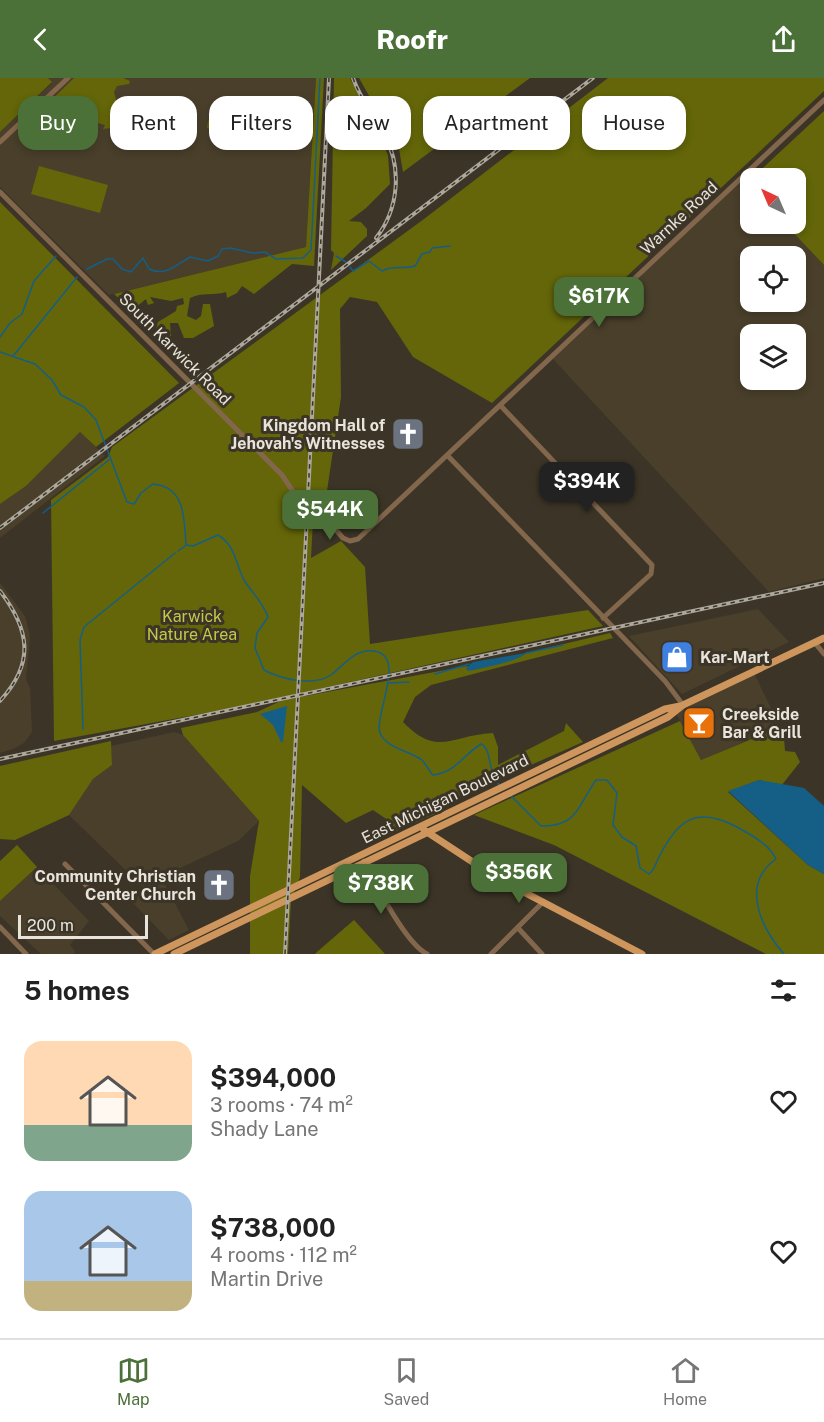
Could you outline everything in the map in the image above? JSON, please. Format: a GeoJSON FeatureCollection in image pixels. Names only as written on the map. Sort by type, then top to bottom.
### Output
{"type":"FeatureCollection","features":[{"type":"Feature","properties":{"kind":"main road","name":"East Michigan Boulevard"},"geometry":{"type":"LineString","coordinates":[[424,829],[484,795],[665,709],[683,705],[824,638]]}},
{"type":"Feature","properties":{"kind":"main road","name":"East Michigan Boulevard"},"geometry":{"type":"LineString","coordinates":[[154,954],[173,952],[363,857],[491,802],[668,717],[683,705]]}},
{"type":"Feature","properties":{"kind":"main road"},"geometry":{"type":"LineString","coordinates":[[424,829],[471,863],[542,903],[642,954]]}},
{"type":"Feature","properties":{"kind":"street"},"geometry":{"type":"LineString","coordinates":[[0,142],[68,78]]}},
{"type":"Feature","properties":{"kind":"street","name":"Warnke Road"},"geometry":{"type":"LineString","coordinates":[[358,538],[824,100]]}},
{"type":"Feature","properties":{"kind":"street","name":"South Karwick Road"},"geometry":{"type":"LineString","coordinates":[[0,192],[282,475],[298,499],[304,504],[316,507],[343,538],[350,541],[358,538]]}},
{"type":"Feature","properties":{"kind":"street"},"geometry":{"type":"LineString","coordinates":[[500,405],[652,565],[651,574],[603,618]]}},
{"type":"Feature","properties":{"kind":"street"},"geometry":{"type":"LineString","coordinates":[[447,455],[665,681],[683,705]]}},
{"type":"Feature","properties":{"kind":"street"},"geometry":{"type":"LineString","coordinates":[[815,642],[824,654]]}},
{"type":"Feature","properties":{"kind":"street"},"geometry":{"type":"LineString","coordinates":[[363,857],[379,890],[409,936],[420,951],[427,954]]}},
{"type":"Feature","properties":{"kind":"street"},"geometry":{"type":"LineString","coordinates":[[65,864],[154,954]]}},
{"type":"Feature","properties":{"kind":"street"},"geometry":{"type":"LineString","coordinates":[[491,954],[542,903]]}},
{"type":"Feature","properties":{"kind":"street"},"geometry":{"type":"LineString","coordinates":[[0,927],[26,954]]}},
{"type":"Feature","properties":{"kind":"street"},"geometry":{"type":"LineString","coordinates":[[518,928],[542,954]]}},
{"type":"Feature","properties":{"kind":"shaded area"},"geometry":{"type":"Polygon","coordinates":[[[48,78],[316,78],[313,129],[313,96],[209,96],[209,150],[312,150],[306,247],[109,295],[0,187],[0,132],[18,115],[18,150],[98,150],[98,96],[38,96],[52,83],[48,78]]]}},
{"type":"Feature","properties":{"kind":"shaded area"},"geometry":{"type":"Polygon","coordinates":[[[740,182],[740,234],[795,234],[806,246],[740,246],[740,312],[806,312],[806,246],[824,265],[824,578],[769,592],[553,359],[740,182]]]}},
{"type":"Feature","properties":{"kind":"shaded area"},"geometry":{"type":"Polygon","coordinates":[[[80,432],[105,456],[0,538],[0,504],[26,486],[80,432]]]}},
{"type":"Feature","properties":{"kind":"shaded area"},"geometry":{"type":"Polygon","coordinates":[[[0,583],[25,616],[30,636],[26,679],[30,688],[32,732],[24,743],[0,753],[0,583]]]}},
{"type":"Feature","properties":{"kind":"shaded area"},"geometry":{"type":"Polygon","coordinates":[[[758,609],[789,642],[682,694],[629,636],[758,609]]]}},
{"type":"Feature","properties":{"kind":"shaded area"},"geometry":{"type":"Polygon","coordinates":[[[754,673],[780,727],[701,760],[676,713],[683,707],[754,673]]]}},
{"type":"Feature","properties":{"kind":"shaded area"},"geometry":{"type":"Polygon","coordinates":[[[174,732],[183,735],[259,821],[238,841],[161,877],[189,930],[169,940],[132,902],[145,889],[69,815],[93,779],[112,765],[111,746],[174,732]]]}},
{"type":"Feature","properties":{"kind":"shaded area"},"geometry":{"type":"Polygon","coordinates":[[[37,867],[89,921],[70,945],[75,951],[74,954],[41,954],[0,916],[0,901],[37,867]]]}},
{"type":"Feature","properties":{"kind":"green space"},"geometry":{"type":"Polygon","coordinates":[[[0,78],[48,78],[52,82],[37,96],[18,96],[18,115],[0,132],[0,78]]]}},
{"type":"Feature","properties":{"kind":"green space"},"geometry":{"type":"Polygon","coordinates":[[[74,78],[123,78],[130,81],[129,84],[117,86],[114,92],[115,96],[110,96],[110,128],[103,129],[105,125],[98,123],[98,96],[56,96],[74,78]]]}},
{"type":"Feature","properties":{"kind":"green space"},"geometry":{"type":"Polygon","coordinates":[[[316,78],[324,78],[314,266],[292,264],[254,294],[242,286],[237,293],[227,298],[226,292],[190,298],[187,316],[196,320],[201,316],[203,304],[210,304],[214,326],[193,338],[184,338],[178,323],[170,323],[171,337],[167,331],[154,337],[158,322],[176,311],[177,306],[184,304],[183,298],[171,301],[150,297],[154,303],[148,305],[146,299],[136,307],[125,304],[114,294],[306,247],[316,78]]]}},
{"type":"Feature","properties":{"kind":"green space"},"geometry":{"type":"Polygon","coordinates":[[[334,78],[350,78],[359,96],[334,96],[334,78]]]}},
{"type":"Feature","properties":{"kind":"green space"},"geometry":{"type":"Polygon","coordinates":[[[359,78],[530,78],[506,96],[423,96],[423,150],[433,150],[403,172],[399,150],[411,150],[411,96],[369,96],[359,78]]]}},
{"type":"Feature","properties":{"kind":"green space","name":"Karwick Nature Area"},"geometry":{"type":"Polygon","coordinates":[[[608,78],[824,78],[824,91],[492,403],[413,357],[377,302],[350,297],[340,309],[341,397],[324,511],[314,503],[311,558],[341,541],[365,567],[370,644],[588,610],[603,626],[305,692],[305,696],[467,666],[473,670],[520,657],[526,653],[610,633],[613,638],[431,685],[415,697],[403,722],[415,733],[436,742],[445,742],[493,733],[498,747],[498,765],[564,731],[566,723],[583,742],[447,802],[445,800],[436,804],[439,812],[396,831],[392,823],[373,810],[346,823],[302,785],[300,877],[291,901],[288,954],[250,954],[250,876],[259,821],[183,735],[181,728],[257,712],[287,698],[54,741],[51,500],[108,457],[112,447],[424,219],[514,150],[570,150],[570,107],[582,98],[582,150],[686,150],[686,96],[585,96],[608,78]]]}},
{"type":"Feature","properties":{"kind":"green space"},"geometry":{"type":"Polygon","coordinates":[[[824,111],[824,265],[795,234],[806,234],[806,168],[763,168],[824,111]]]}},
{"type":"Feature","properties":{"kind":"green space"},"geometry":{"type":"Polygon","coordinates":[[[333,150],[386,150],[390,184],[349,221],[361,222],[367,229],[367,236],[331,270],[334,253],[331,250],[333,150]]]}},
{"type":"Feature","properties":{"kind":"green space"},"geometry":{"type":"Polygon","coordinates":[[[39,166],[108,185],[100,213],[31,194],[39,166]]]}},
{"type":"Feature","properties":{"kind":"green space"},"geometry":{"type":"Polygon","coordinates":[[[0,202],[179,383],[96,447],[80,432],[26,486],[0,504],[0,202]]]}},
{"type":"Feature","properties":{"kind":"green space"},"geometry":{"type":"Polygon","coordinates":[[[680,721],[701,760],[783,726],[785,751],[795,752],[800,762],[781,786],[759,780],[728,792],[808,865],[824,874],[824,954],[766,954],[554,845],[474,815],[680,721]]]}},
{"type":"Feature","properties":{"kind":"green space"},"geometry":{"type":"Polygon","coordinates":[[[111,741],[112,765],[93,779],[69,815],[15,840],[0,839],[0,766],[111,741]]]}},
{"type":"Feature","properties":{"kind":"green space"},"geometry":{"type":"Polygon","coordinates":[[[17,845],[37,867],[0,901],[0,861],[17,845]]]}},
{"type":"Feature","properties":{"kind":"green space"},"geometry":{"type":"Polygon","coordinates":[[[354,920],[385,954],[315,954],[318,951],[354,920]]]}},
{"type":"Feature","properties":{"kind":"water"},"geometry":{"type":"Polygon","coordinates":[[[526,653],[499,664],[468,671],[466,668],[473,662],[526,653]]]}},
{"type":"Feature","properties":{"kind":"water"},"geometry":{"type":"Polygon","coordinates":[[[287,706],[283,742],[281,742],[273,725],[260,714],[287,706]]]}},
{"type":"Feature","properties":{"kind":"water"},"geometry":{"type":"Polygon","coordinates":[[[759,780],[804,788],[824,806],[824,874],[808,865],[728,791],[759,780]]]}},
{"type":"Feature","properties":{"kind":"waterway"},"geometry":{"type":"LineString","coordinates":[[87,269],[107,259],[113,259],[122,269],[131,272],[143,258],[149,269],[166,271],[190,257],[208,261],[218,256],[222,249],[230,248],[253,253],[265,252],[276,259],[303,258],[311,250],[320,78]]}},
{"type":"Feature","properties":{"kind":"waterway"},"geometry":{"type":"LineString","coordinates":[[350,267],[353,271],[369,261],[382,271],[411,267],[415,266],[422,254],[430,252],[432,248],[450,246]]}},
{"type":"Feature","properties":{"kind":"waterway"},"geometry":{"type":"LineString","coordinates":[[0,337],[10,323],[22,314],[34,281],[56,256]]}},
{"type":"Feature","properties":{"kind":"waterway"},"geometry":{"type":"LineString","coordinates":[[336,256],[346,262]]}},
{"type":"Feature","properties":{"kind":"waterway"},"geometry":{"type":"LineString","coordinates":[[14,355],[77,277]]}},
{"type":"Feature","properties":{"kind":"waterway"},"geometry":{"type":"LineString","coordinates":[[0,352],[35,364],[52,380],[61,395],[84,407],[96,420],[127,502],[134,504],[141,493],[153,484],[164,486],[172,491],[181,506],[186,545],[193,546],[218,535],[224,539],[234,555],[244,580],[268,617],[257,633],[255,648],[264,670],[288,679],[315,681],[331,675],[349,659],[360,653],[373,651],[383,655],[388,662],[389,673],[379,724],[383,738],[393,746],[422,760],[433,775],[447,771],[481,744],[487,750],[493,774],[500,786]]}},
{"type":"Feature","properties":{"kind":"waterway"},"geometry":{"type":"LineString","coordinates":[[43,513],[110,459]]}},
{"type":"Feature","properties":{"kind":"waterway"},"geometry":{"type":"LineString","coordinates":[[178,551],[185,546]]}},
{"type":"Feature","properties":{"kind":"waterway"},"geometry":{"type":"LineString","coordinates":[[83,729],[80,640],[84,627],[175,553]]}},
{"type":"Feature","properties":{"kind":"waterway"},"geometry":{"type":"LineString","coordinates":[[526,653],[563,645]]}},
{"type":"Feature","properties":{"kind":"waterway"},"geometry":{"type":"LineString","coordinates":[[435,674],[469,664]]}},
{"type":"Feature","properties":{"kind":"waterway"},"geometry":{"type":"LineString","coordinates":[[389,683],[409,682]]}},
{"type":"Feature","properties":{"kind":"waterway"},"geometry":{"type":"LineString","coordinates":[[510,795],[541,826],[553,825],[563,823],[576,813],[596,780],[607,780],[617,793],[613,825],[622,837],[636,846],[640,868],[649,874],[673,834],[689,820],[710,817],[723,820],[748,833],[764,844],[776,859],[765,869],[759,881],[758,906],[768,932],[784,954]]}},
{"type":"Feature","properties":{"kind":"railway"},"geometry":{"type":"LineString","coordinates":[[285,954],[329,78]]}},
{"type":"Feature","properties":{"kind":"railway"},"geometry":{"type":"LineString","coordinates":[[353,78],[385,136],[394,161],[396,188],[393,201],[384,227],[376,238]]}},
{"type":"Feature","properties":{"kind":"railway"},"geometry":{"type":"LineString","coordinates":[[0,528],[593,78]]}},
{"type":"Feature","properties":{"kind":"railway"},"geometry":{"type":"LineString","coordinates":[[0,759],[824,583]]}},
{"type":"Feature","properties":{"kind":"railway"},"geometry":{"type":"LineString","coordinates":[[0,591],[18,619],[24,646],[19,673],[0,701]]}},
{"type":"Feature","properties":{"kind":"place","name":"Kingdom Hall of Jehovah's Witnesses"},"geometry":{"type":"Point","coordinates":[408,434]}},
{"type":"Feature","properties":{"kind":"place","name":"Kar-Mart"},"geometry":{"type":"Point","coordinates":[677,657]}},
{"type":"Feature","properties":{"kind":"place","name":"Creekside Bar & Grill"},"geometry":{"type":"Point","coordinates":[699,723]}},
{"type":"Feature","properties":{"kind":"place","name":"Community Christian Center Church"},"geometry":{"type":"Point","coordinates":[219,885]}}]}
